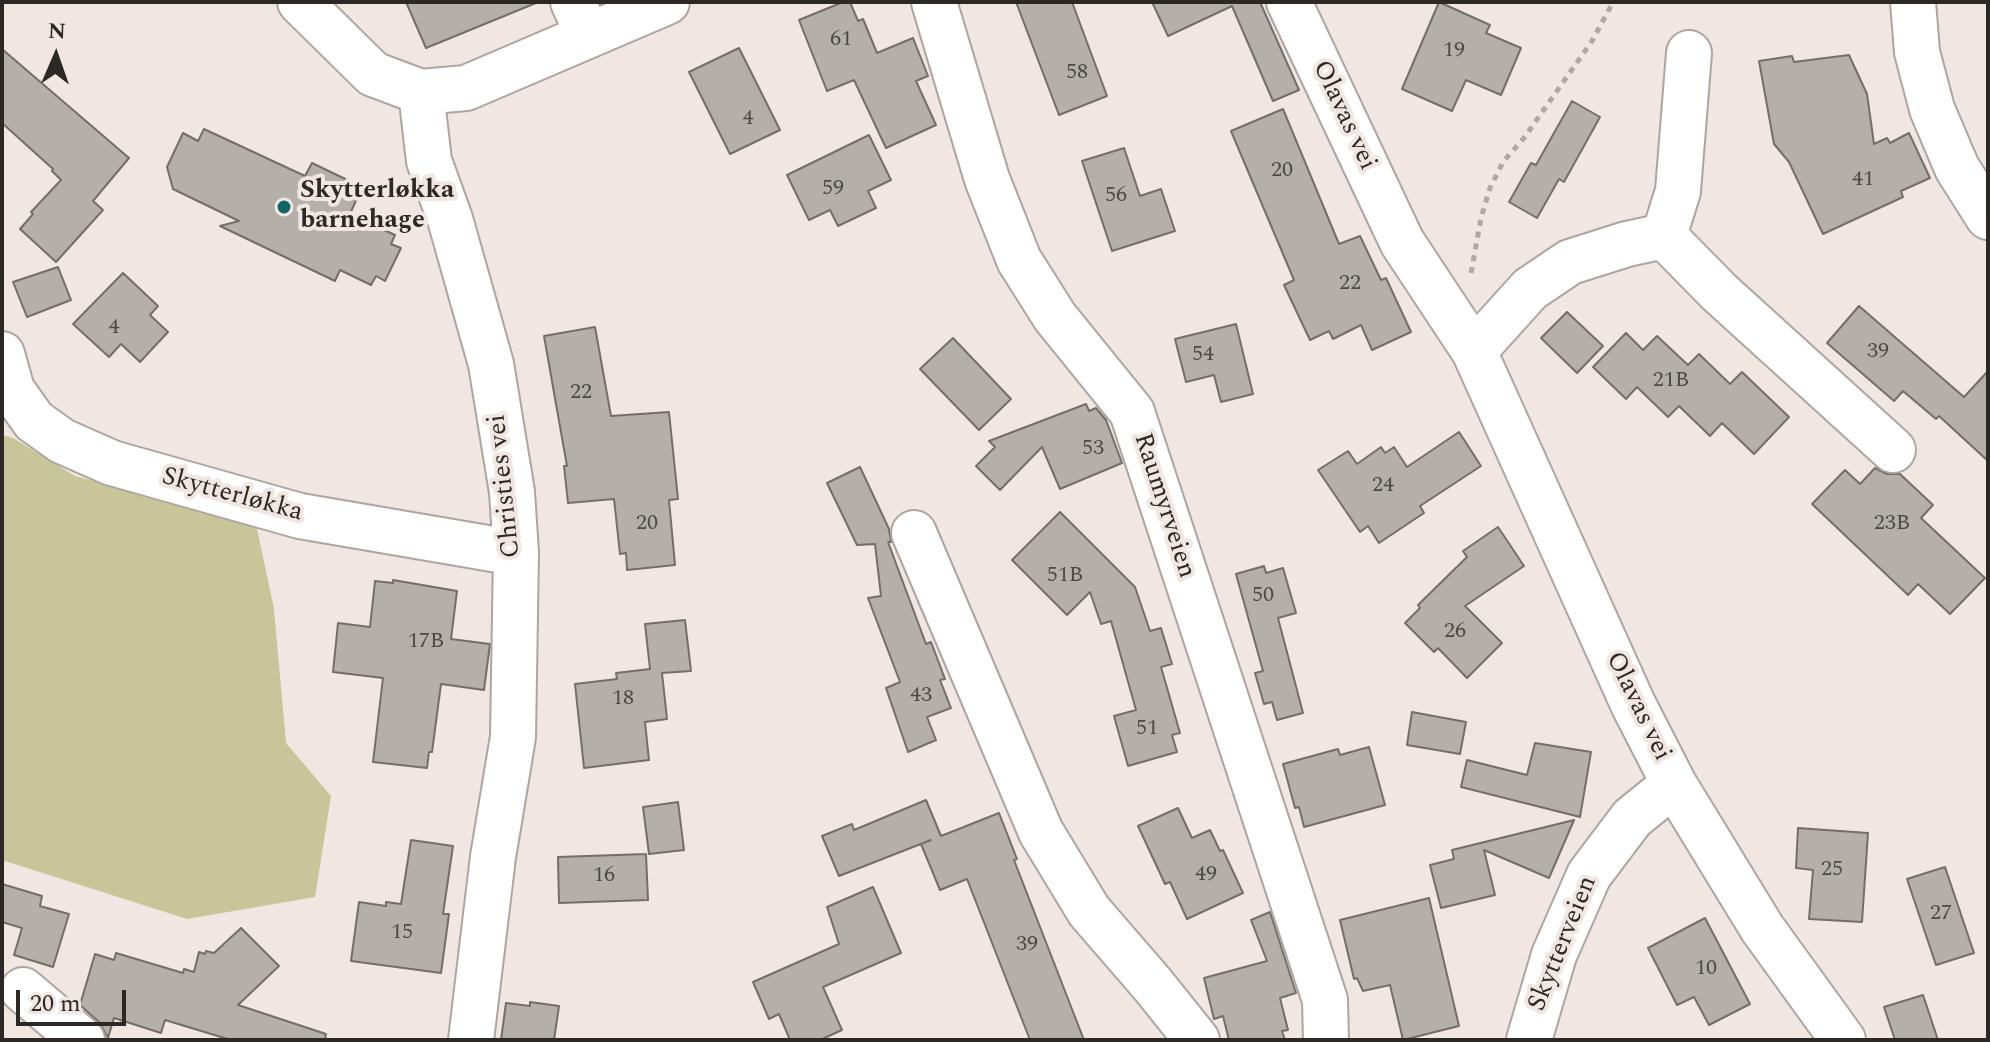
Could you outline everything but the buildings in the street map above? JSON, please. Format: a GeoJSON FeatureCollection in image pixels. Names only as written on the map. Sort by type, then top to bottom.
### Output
{"type":"FeatureCollection","features":[{"type":"Feature","properties":{"kind":"street"},"geometry":{"type":"LineString","coordinates":[[300,2],[373,74],[421,92],[466,88],[580,18],[667,2]]}},
{"type":"Feature","properties":{"kind":"street","name":"Raumyrveien"},"geometry":{"type":"LineString","coordinates":[[934,2],[987,179],[1019,260],[1055,317],[1132,412],[1325,1000],[1326,1040]]}},
{"type":"Feature","properties":{"kind":"street","name":"Olavas vei"},"geometry":{"type":"LineString","coordinates":[[1289,2],[1402,242],[1474,351],[1633,704],[1674,784],[1762,928],[1843,1040]]}},
{"type":"Feature","properties":{"kind":"street"},"geometry":{"type":"LineString","coordinates":[[1913,2],[1917,52],[1932,109],[1957,168],[1988,217]]}},
{"type":"Feature","properties":{"kind":"street"},"geometry":{"type":"LineString","coordinates":[[1664,236],[1678,191],[1689,53]]}},
{"type":"Feature","properties":{"kind":"street","name":"Christies vei"},"geometry":{"type":"LineString","coordinates":[[421,92],[429,161],[450,219],[491,364],[512,492],[516,553],[513,737],[493,857],[471,1040]]}},
{"type":"Feature","properties":{"kind":"street"},"geometry":{"type":"LineString","coordinates":[[1474,351],[1530,289],[1570,262],[1664,236]]}},
{"type":"Feature","properties":{"kind":"street"},"geometry":{"type":"LineString","coordinates":[[1664,236],[1719,292],[1893,450]]}},
{"type":"Feature","properties":{"kind":"street","name":"Skytterløkka"},"geometry":{"type":"LineString","coordinates":[[2,354],[12,390],[34,421],[62,441],[112,463],[300,516],[516,553]]}},
{"type":"Feature","properties":{"kind":"street"},"geometry":{"type":"LineString","coordinates":[[914,533],[1041,832],[1089,911],[1197,1040]]}},
{"type":"Feature","properties":{"kind":"street","name":"Skytterveien"},"geometry":{"type":"LineString","coordinates":[[1529,1040],[1554,955],[1589,875],[1632,818],[1674,784]]}},
{"type":"Feature","properties":{"kind":"street"},"geometry":{"type":"LineString","coordinates":[[23,990],[82,1040]]}},
{"type":"Feature","properties":{"kind":"path"},"geometry":{"type":"LineString","coordinates":[[1471,280],[1481,218],[1490,188],[1503,162],[1524,138],[1592,41],[1613,2]]}},
{"type":"Feature","properties":{"kind":"green space"},"geometry":{"type":"Polygon","coordinates":[[[2,435],[13,438],[75,476],[256,524],[274,609],[286,743],[331,796],[315,897],[187,919],[2,860],[2,435]]]}},
{"type":"Feature","properties":{"kind":"place","name":"Skytterløkka barnehage"},"geometry":{"type":"Point","coordinates":[284,207]}}]}
